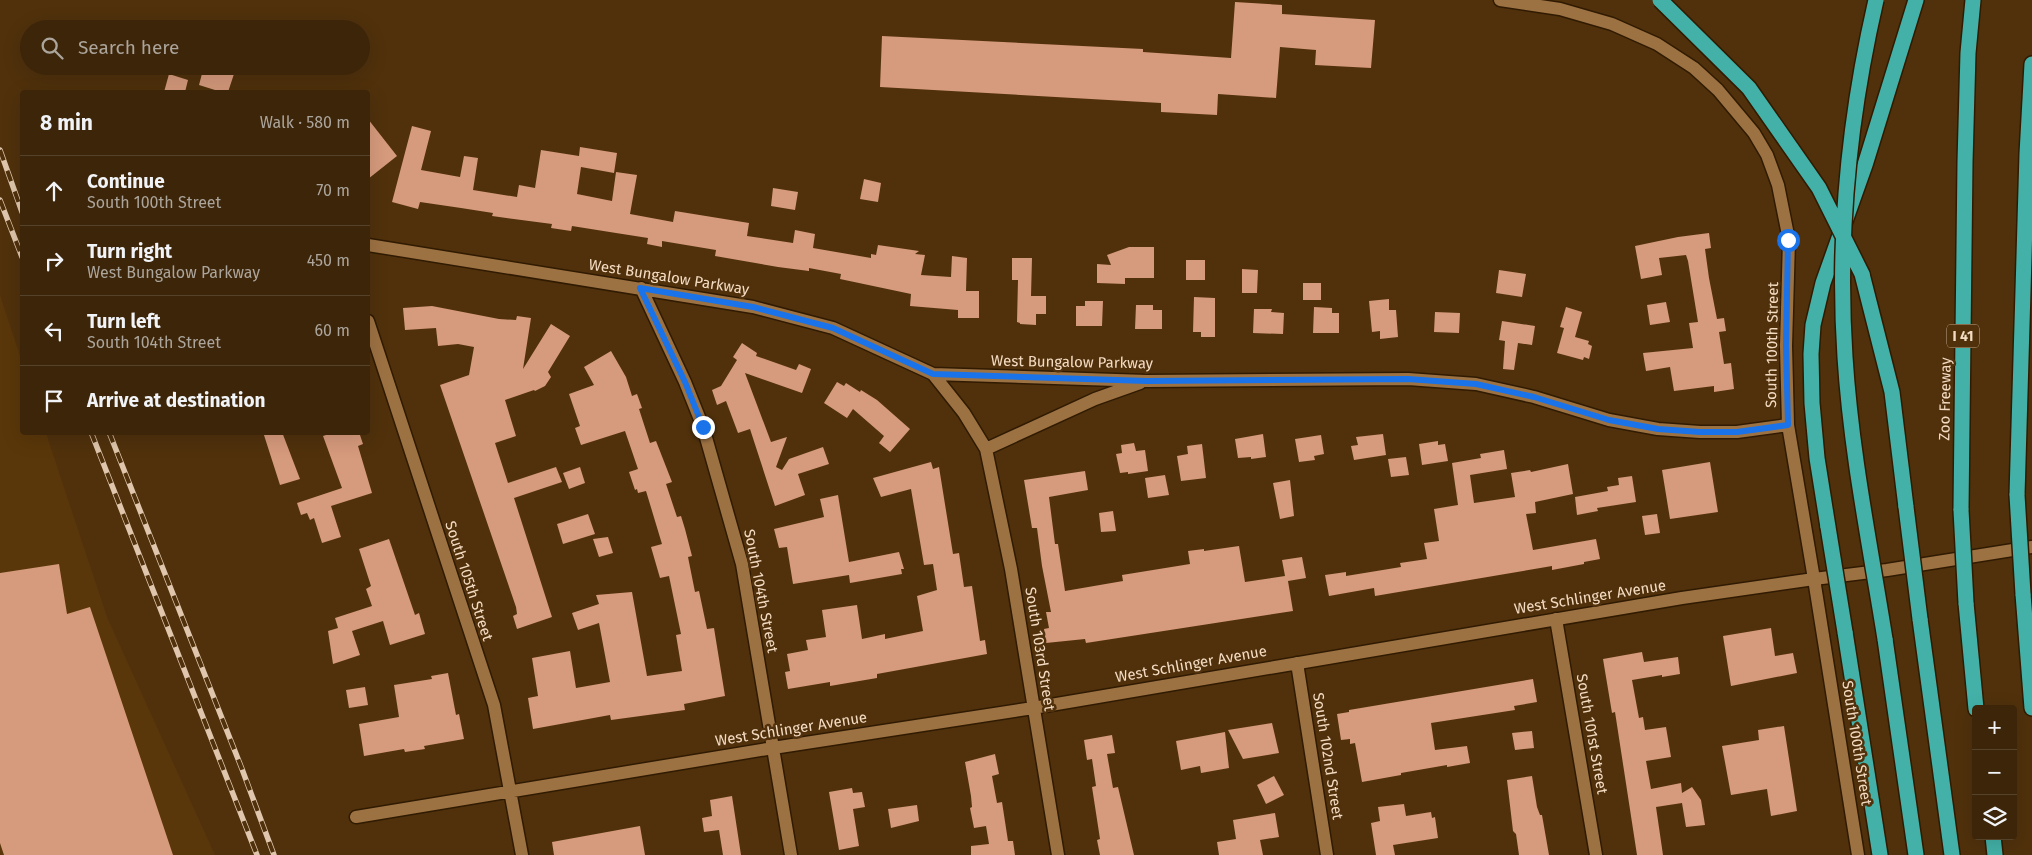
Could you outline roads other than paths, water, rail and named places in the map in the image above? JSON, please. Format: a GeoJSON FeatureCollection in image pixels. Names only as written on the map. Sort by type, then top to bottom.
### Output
{"type":"FeatureCollection","features":[{"type":"Feature","properties":{"kind":"highway"},"geometry":{"type":"LineString","coordinates":[[1660,0],[1748,88],[1820,188],[1862,274],[1892,392],[1952,855]]}},
{"type":"Feature","properties":{"kind":"highway"},"geometry":{"type":"LineString","coordinates":[[1876,0],[1858,88],[1849,150],[1842,299],[1852,428],[1916,855]]}},
{"type":"Feature","properties":{"kind":"highway"},"geometry":{"type":"LineString","coordinates":[[1880,855],[1828,527],[1813,418],[1811,354],[1813,324],[1823,283],[1865,165],[1916,0]]}},
{"type":"Feature","properties":{"kind":"highway","name":"Zoo Freeway"},"geometry":{"type":"LineString","coordinates":[[1973,0],[1968,53],[1965,162],[1961,510],[1966,603],[1976,705]]}},
{"type":"Feature","properties":{"kind":"highway"},"geometry":{"type":"LineString","coordinates":[[2032,64],[2027,154],[2016,495],[2032,708]]}},
{"type":"Feature","properties":{"kind":"highway"},"geometry":{"type":"LineString","coordinates":[[1994,840],[1996,855]]}},
{"type":"Feature","properties":{"kind":"street","name":"South 100th Street"},"geometry":{"type":"LineString","coordinates":[[1500,0],[1560,9],[1612,24],[1657,44],[1694,68],[1718,90],[1754,133],[1767,155],[1778,185],[1788,240],[1786,346],[1788,425],[1858,855]]}},
{"type":"Feature","properties":{"kind":"street","name":"West Bungalow Parkway"},"geometry":{"type":"LineString","coordinates":[[370,245],[753,307],[833,328],[933,374],[1147,381],[1408,379],[1476,384],[1534,397],[1609,420],[1658,429],[1737,432],[1788,425]]}},
{"type":"Feature","properties":{"kind":"street","name":"South 104th Street"},"geometry":{"type":"LineString","coordinates":[[640,288],[685,382],[703,427],[742,564],[791,855]]}},
{"type":"Feature","properties":{"kind":"street","name":"South 105th Street"},"geometry":{"type":"LineString","coordinates":[[370,327],[494,705],[522,855]]}},
{"type":"Feature","properties":{"kind":"street","name":"South 103rd Street"},"geometry":{"type":"LineString","coordinates":[[933,374],[964,413],[986,448],[1011,569],[1058,855]]}},
{"type":"Feature","properties":{"kind":"street"},"geometry":{"type":"LineString","coordinates":[[986,448],[1095,399],[1147,381]]}},
{"type":"Feature","properties":{"kind":"street","name":"West Schlinger Avenue"},"geometry":{"type":"LineString","coordinates":[[356,817],[773,748],[1033,708],[1556,619],[1814,579],[1887,570],[2032,546]]}},
{"type":"Feature","properties":{"kind":"street","name":"South 101st Street"},"geometry":{"type":"LineString","coordinates":[[1556,619],[1596,855]]}},
{"type":"Feature","properties":{"kind":"street","name":"South 102nd Street"},"geometry":{"type":"LineString","coordinates":[[1297,663],[1327,855]]}},
{"type":"Feature","properties":{"kind":"railway"},"geometry":{"type":"LineString","coordinates":[[0,150],[20,206]]}},
{"type":"Feature","properties":{"kind":"railway"},"geometry":{"type":"LineString","coordinates":[[0,200],[20,252]]}},
{"type":"Feature","properties":{"kind":"railway"},"geometry":{"type":"LineString","coordinates":[[92,435],[257,855]]}},
{"type":"Feature","properties":{"kind":"railway"},"geometry":{"type":"LineString","coordinates":[[110,435],[274,855]]}}]}
